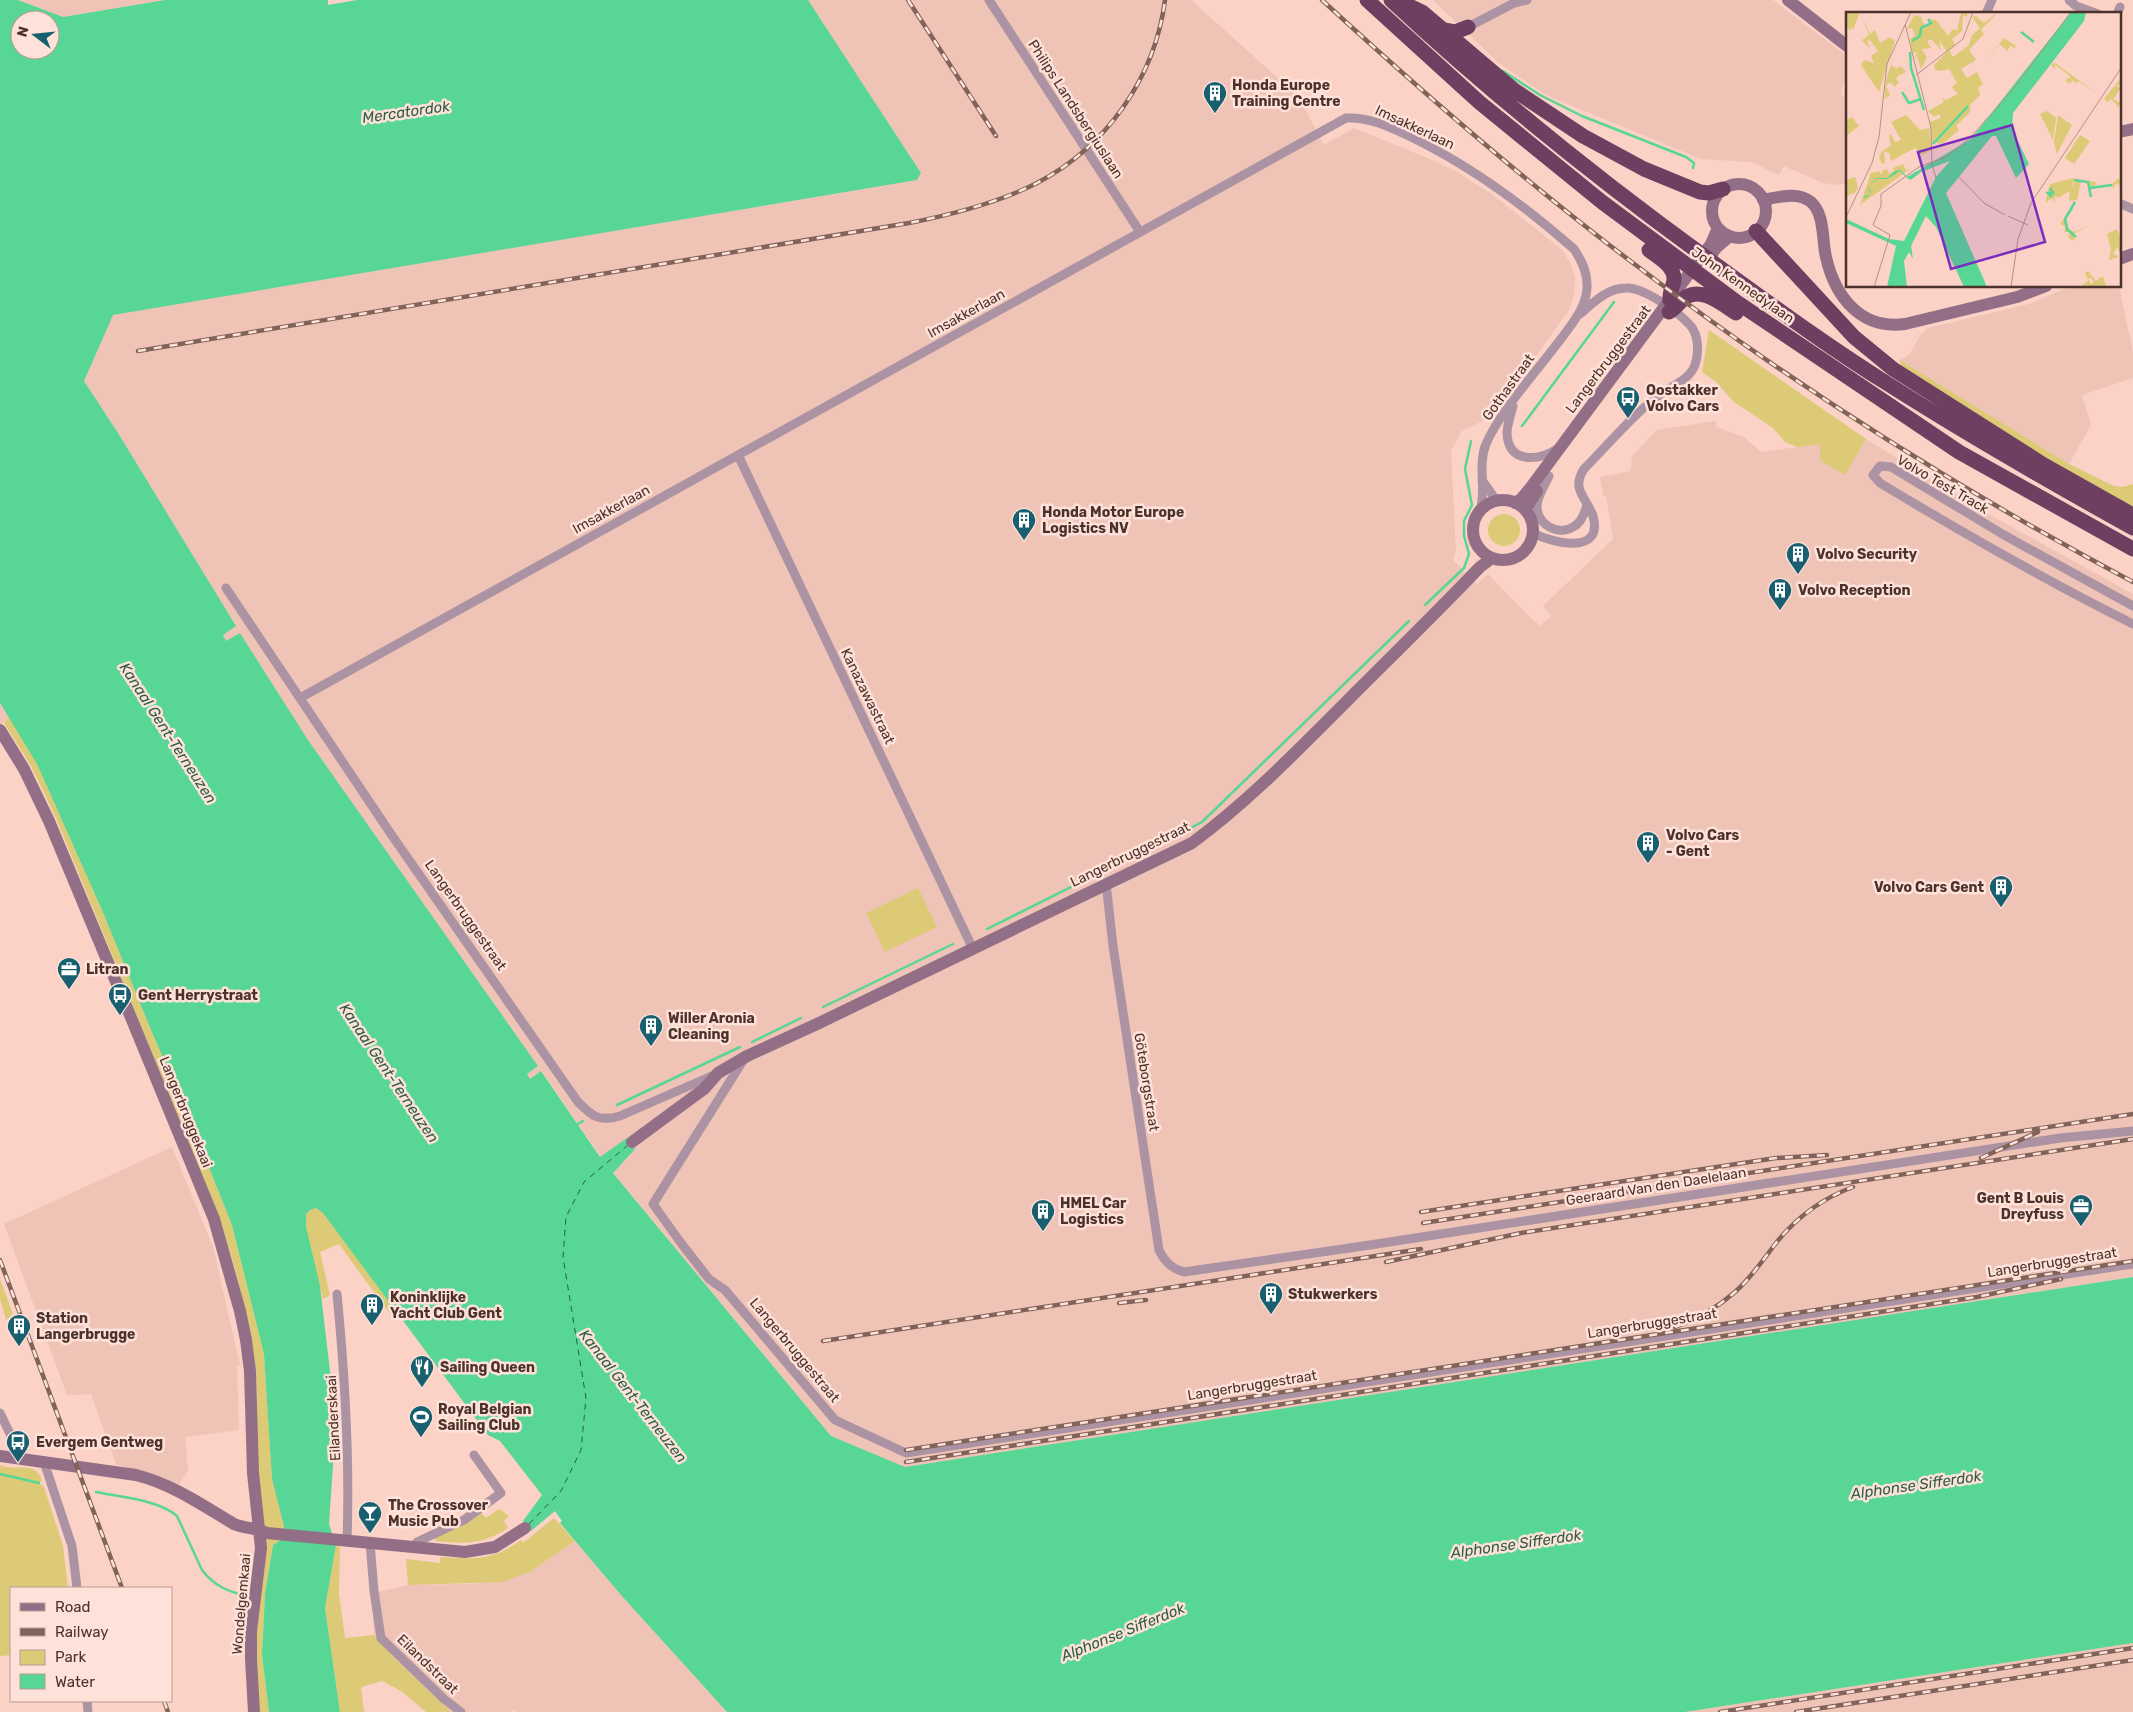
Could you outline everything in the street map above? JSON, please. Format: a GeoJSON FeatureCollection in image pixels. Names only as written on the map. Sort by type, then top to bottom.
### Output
{"type":"FeatureCollection","features":[{"type":"Feature","properties":{"kind":"highway"},"geometry":{"type":"LineString","coordinates":[[1366,0],[1485,117],[1578,196],[1667,264],[1673,273],[1674,280],[1669,294],[1667,309],[1678,307],[1684,298],[1692,294],[1697,293],[1711,297],[1915,432],[1959,452]]}},
{"type":"Feature","properties":{"kind":"highway","name":"John Kennedylaan"},"geometry":{"type":"LineString","coordinates":[[1366,0],[1480,102],[1602,202],[1738,303],[1959,452],[2133,549]]}},
{"type":"Feature","properties":{"kind":"highway"},"geometry":{"type":"LineString","coordinates":[[1399,1],[1422,12],[1532,103],[1583,136],[1644,169],[1700,192],[1709,193],[1723,189]]}},
{"type":"Feature","properties":{"kind":"highway","name":"John Kennedylaan"},"geometry":{"type":"LineString","coordinates":[[1399,1],[1622,185],[1771,295],[1904,386],[2061,482],[2133,520]]}},
{"type":"Feature","properties":{"kind":"highway","name":"John Kennedylaan"},"geometry":{"type":"LineString","coordinates":[[1399,1],[1528,120],[1621,195],[1804,328],[1887,384],[2133,528]]}},
{"type":"Feature","properties":{"kind":"highway"},"geometry":{"type":"LineString","coordinates":[[1444,30],[1455,32],[1468,27]]}},
{"type":"Feature","properties":{"kind":"highway"},"geometry":{"type":"LineString","coordinates":[[1466,49],[1463,39],[1468,27]]}},
{"type":"Feature","properties":{"kind":"highway"},"geometry":{"type":"LineString","coordinates":[[1756,231],[1854,337],[1893,370],[2044,466],[2133,515]]}},
{"type":"Feature","properties":{"kind":"main road"},"geometry":{"type":"LineString","coordinates":[[1788,0],[1846,45]]}},
{"type":"Feature","properties":{"kind":"main road"},"geometry":{"type":"LineString","coordinates":[[2120,132],[2133,129]]}},
{"type":"Feature","properties":{"kind":"main road"},"geometry":{"type":"LineString","coordinates":[[1731,185],[1746,185],[1754,188],[1763,200],[1765,217],[1756,231],[1744,237],[1730,236],[1718,228],[1714,220],[1713,203],[1723,189],[1731,185]]}},
{"type":"Feature","properties":{"kind":"main road"},"geometry":{"type":"LineString","coordinates":[[1763,200],[1794,195],[1812,203],[1820,217],[1826,257],[1831,273],[1842,293],[1854,309],[1865,319],[1890,326],[2017,297],[2041,288]]}},
{"type":"Feature","properties":{"kind":"main road","name":"Langerbruggestraat"},"geometry":{"type":"LineString","coordinates":[[1714,246],[1718,228]]}},
{"type":"Feature","properties":{"kind":"main road","name":"Langerbruggestraat"},"geometry":{"type":"LineString","coordinates":[[1514,504],[1531,487],[1714,246],[1730,236]]}},
{"type":"Feature","properties":{"kind":"main road"},"geometry":{"type":"LineString","coordinates":[[2120,259],[2133,254]]}},
{"type":"Feature","properties":{"kind":"main road","name":"Langerbruggestraat"},"geometry":{"type":"LineString","coordinates":[[1462,586],[1476,562],[1478,546],[1474,529],[1480,511],[1490,503],[1514,504],[1530,500],[1667,309]]}},
{"type":"Feature","properties":{"kind":"main road"},"geometry":{"type":"LineString","coordinates":[[1478,546],[1492,558],[1504,560],[1516,557],[1526,550],[1533,533],[1532,521],[1514,504]]}},
{"type":"Feature","properties":{"kind":"main road","name":"Langerbruggestraat"},"geometry":{"type":"LineString","coordinates":[[718,1073],[747,1056],[1192,843],[1226,818],[1319,729],[1480,566],[1492,558]]}},
{"type":"Feature","properties":{"kind":"main road","name":"Langerbruggekaai"},"geometry":{"type":"LineString","coordinates":[[0,730],[24,769],[49,821],[217,1227],[246,1340],[252,1400],[253,1474],[260,1529]]}},
{"type":"Feature","properties":{"kind":"main road"},"geometry":{"type":"LineString","coordinates":[[632,1142],[704,1089],[718,1073]]}},
{"type":"Feature","properties":{"kind":"main road"},"geometry":{"type":"LineString","coordinates":[[0,1456],[136,1475],[156,1480],[244,1529],[260,1529],[266,1533],[466,1552],[495,1547],[525,1528]]}},
{"type":"Feature","properties":{"kind":"main road","name":"Wondelgemkaai"},"geometry":{"type":"LineString","coordinates":[[254,1712],[251,1631],[261,1548],[260,1529]]}},
{"type":"Feature","properties":{"kind":"street","name":"Philips Landsbergiuslaan"},"geometry":{"type":"LineString","coordinates":[[989,0],[1140,232]]}},
{"type":"Feature","properties":{"kind":"street"},"geometry":{"type":"LineString","coordinates":[[1468,27],[1514,3],[1527,0]]}},
{"type":"Feature","properties":{"kind":"street"},"geometry":{"type":"LineString","coordinates":[[1987,12],[1992,0]]}},
{"type":"Feature","properties":{"kind":"street"},"geometry":{"type":"LineString","coordinates":[[2069,0],[2076,6],[2092,12]]}},
{"type":"Feature","properties":{"kind":"street","name":"Imsakkerlaan"},"geometry":{"type":"LineString","coordinates":[[300,698],[1346,118],[1368,119],[1438,150],[1499,189],[1574,249],[1582,262],[1586,275],[1587,289],[1585,299],[1576,318]]}},
{"type":"Feature","properties":{"kind":"street"},"geometry":{"type":"LineString","coordinates":[[2120,203],[2133,209]]}},
{"type":"Feature","properties":{"kind":"street"},"geometry":{"type":"LineString","coordinates":[[1533,533],[1553,540],[1580,544],[1588,539],[1594,526],[1592,514],[1579,487],[1579,477],[1584,469],[1653,400],[1687,378],[1695,365],[1698,353],[1697,343],[1691,326],[1652,296],[1635,288],[1619,288],[1609,292],[1576,318]]}},
{"type":"Feature","properties":{"kind":"street","name":"Gothastraat"},"geometry":{"type":"LineString","coordinates":[[1480,511],[1482,458],[1487,442],[1514,401],[1576,318]]}},
{"type":"Feature","properties":{"kind":"street"},"geometry":{"type":"LineString","coordinates":[[1514,401],[1507,432],[1509,444],[1517,454],[1531,459],[1540,458],[1561,446]]}},
{"type":"Feature","properties":{"kind":"street","name":"Kanazawastraat"},"geometry":{"type":"LineString","coordinates":[[738,455],[973,949]]}},
{"type":"Feature","properties":{"kind":"street","name":"Volvo Test Track"},"geometry":{"type":"LineString","coordinates":[[2133,606],[2004,535],[1890,467],[1880,466],[1873,475],[1880,483],[2068,592],[2133,624]]}},
{"type":"Feature","properties":{"kind":"street"},"geometry":{"type":"LineString","coordinates":[[1549,476],[1537,504],[1541,520],[1548,527],[1565,530],[1574,527],[1580,520],[1587,504]]}},
{"type":"Feature","properties":{"kind":"street"},"geometry":{"type":"LineString","coordinates":[[1482,480],[1494,497],[1514,504]]}},
{"type":"Feature","properties":{"kind":"street","name":"Langerbruggestraat"},"geometry":{"type":"LineString","coordinates":[[226,588],[398,845],[578,1102],[590,1115],[606,1120],[620,1116],[718,1073]]}},
{"type":"Feature","properties":{"kind":"street","name":"Göteborgstraat"},"geometry":{"type":"LineString","coordinates":[[1106,883],[1113,946],[1159,1250],[1164,1261],[1184,1272]]}},
{"type":"Feature","properties":{"kind":"street","name":"Langerbruggestraat"},"geometry":{"type":"LineString","coordinates":[[747,1056],[653,1204],[709,1278],[725,1290],[835,1420],[906,1453],[2133,1264]]}},
{"type":"Feature","properties":{"kind":"street","name":"Geeraard Van den Daelelaan"},"geometry":{"type":"LineString","coordinates":[[1184,1272],[2060,1138],[2133,1131]]}},
{"type":"Feature","properties":{"kind":"street","name":"Eilanderskaai"},"geometry":{"type":"LineString","coordinates":[[337,1294],[348,1415],[349,1475],[341,1540]]}},
{"type":"Feature","properties":{"kind":"street"},"geometry":{"type":"LineString","coordinates":[[0,1413],[15,1444],[16,1458]]}},
{"type":"Feature","properties":{"kind":"street"},"geometry":{"type":"LineString","coordinates":[[416,1547],[417,1542],[464,1520],[501,1493],[474,1455]]}},
{"type":"Feature","properties":{"kind":"street"},"geometry":{"type":"LineString","coordinates":[[44,1462],[72,1546],[77,1587]]}},
{"type":"Feature","properties":{"kind":"street","name":"Eilandstraat"},"geometry":{"type":"LineString","coordinates":[[370,1543],[376,1610],[381,1638],[460,1712]]}},
{"type":"Feature","properties":{"kind":"shaded area"},"geometry":{"type":"Polygon","coordinates":[[[18,0],[165,0],[63,17],[60,16],[60,10],[44,10],[18,0]]]}},
{"type":"Feature","properties":{"kind":"shaded area"},"geometry":{"type":"Polygon","coordinates":[[[808,0],[1191,0],[1298,96],[1324,145],[1354,128],[1432,160],[1454,170],[1493,195],[1562,250],[1571,264],[1575,277],[1574,295],[1569,310],[1493,416],[1462,431],[1451,451],[1456,551],[1453,560],[1477,584],[1488,574],[1539,626],[1552,616],[1543,606],[1613,539],[1606,496],[1603,496],[1600,477],[1631,471],[1632,456],[1657,430],[1716,421],[1716,427],[1744,437],[1761,452],[1820,444],[1845,475],[1866,439],[1992,516],[2133,594],[2133,1277],[905,1467],[831,1436],[613,1172],[634,1149],[626,1139],[601,1157],[542,1071],[530,1079],[527,1074],[538,1066],[308,740],[240,633],[227,642],[223,635],[236,626],[84,381],[112,315],[917,180],[921,173],[808,0]]]}},
{"type":"Feature","properties":{"kind":"shaded area"},"geometry":{"type":"Polygon","coordinates":[[[1433,0],[1773,0],[1846,55],[1846,71],[1841,95],[1846,98],[1846,183],[1839,185],[1823,183],[1784,166],[1779,175],[1751,162],[1701,159],[1546,95],[1499,63],[1433,0]]]}},
{"type":"Feature","properties":{"kind":"shaded area"},"geometry":{"type":"Polygon","coordinates":[[[2066,288],[2119,288],[2133,353],[2133,378],[2082,395],[2091,425],[2069,464],[1900,360],[1910,354],[1921,334],[1928,328],[2029,304],[2066,288]]]}},
{"type":"Feature","properties":{"kind":"shaded area"},"geometry":{"type":"Polygon","coordinates":[[[0,703],[9,717],[0,727],[0,703]]]}},
{"type":"Feature","properties":{"kind":"shaded area"},"geometry":{"type":"Polygon","coordinates":[[[172,1147],[213,1247],[240,1366],[237,1366],[239,1430],[185,1437],[188,1471],[179,1484],[116,1464],[91,1394],[67,1395],[4,1224],[172,1147]]]}},
{"type":"Feature","properties":{"kind":"shaded area"},"geometry":{"type":"Polygon","coordinates":[[[575,1541],[727,1712],[516,1712],[514,1709],[511,1712],[451,1712],[392,1656],[374,1635],[373,1616],[378,1592],[408,1585],[474,1584],[530,1572],[575,1541]]]}},
{"type":"Feature","properties":{"kind":"shaded area"},"geometry":{"type":"Polygon","coordinates":[[[2133,1643],[2133,1712],[1685,1712],[1964,1669],[2133,1643]]]}},
{"type":"Feature","properties":{"kind":"green space"},"geometry":{"type":"Polygon","coordinates":[[[1709,330],[1866,439],[1845,475],[1820,460],[1820,444],[1797,447],[1785,442],[1773,428],[1734,402],[1715,381],[1702,372],[1709,330]]]}},
{"type":"Feature","properties":{"kind":"green space"},"geometry":{"type":"Polygon","coordinates":[[[1900,360],[2069,464],[2114,486],[2123,487],[2133,484],[2133,513],[1902,369],[1900,360]]]}},
{"type":"Feature","properties":{"kind":"green space"},"geometry":{"type":"Polygon","coordinates":[[[1504,514],[1510,515],[1515,519],[1519,524],[1519,536],[1515,541],[1510,545],[1504,546],[1498,545],[1493,541],[1489,536],[1488,530],[1489,524],[1493,519],[1498,515],[1504,514]]]}},
{"type":"Feature","properties":{"kind":"green space"},"geometry":{"type":"Polygon","coordinates":[[[9,717],[37,764],[102,910],[232,1225],[264,1354],[272,1479],[284,1526],[282,1539],[273,1545],[265,1594],[262,1655],[269,1712],[259,1712],[257,1679],[257,1381],[250,1332],[241,1293],[219,1217],[56,818],[31,766],[4,723],[9,717]]]}},
{"type":"Feature","properties":{"kind":"green space"},"geometry":{"type":"Polygon","coordinates":[[[918,888],[937,927],[885,952],[866,913],[918,888]]]}},
{"type":"Feature","properties":{"kind":"green space"},"geometry":{"type":"Polygon","coordinates":[[[316,1208],[323,1213],[396,1310],[390,1314],[339,1244],[320,1252],[330,1295],[323,1299],[308,1242],[305,1220],[306,1214],[316,1208]]]}},
{"type":"Feature","properties":{"kind":"green space"},"geometry":{"type":"Polygon","coordinates":[[[0,1279],[13,1314],[6,1320],[0,1299],[0,1279]]]}},
{"type":"Feature","properties":{"kind":"green space"},"geometry":{"type":"Polygon","coordinates":[[[0,1465],[30,1468],[39,1474],[42,1480],[39,1483],[44,1487],[63,1546],[68,1587],[10,1587],[10,1655],[0,1656],[0,1465]]]}},
{"type":"Feature","properties":{"kind":"green space"},"geometry":{"type":"Polygon","coordinates":[[[499,1509],[509,1516],[504,1521],[508,1528],[490,1538],[465,1543],[435,1541],[435,1537],[481,1513],[486,1518],[499,1509]]]}},
{"type":"Feature","properties":{"kind":"green space"},"geometry":{"type":"Polygon","coordinates":[[[554,1518],[575,1541],[530,1572],[502,1582],[408,1585],[406,1559],[440,1563],[440,1557],[473,1558],[492,1555],[511,1547],[521,1540],[523,1543],[554,1518]]]}},
{"type":"Feature","properties":{"kind":"green space"},"geometry":{"type":"Polygon","coordinates":[[[338,1544],[340,1548],[339,1593],[345,1638],[374,1635],[392,1656],[451,1712],[426,1712],[401,1691],[382,1681],[361,1687],[364,1712],[340,1712],[325,1608],[336,1545],[338,1544]]]}},
{"type":"Feature","properties":{"kind":"water"},"geometry":{"type":"Polygon","coordinates":[[[0,0],[18,0],[44,10],[10,10],[10,60],[60,60],[60,16],[63,17],[165,0],[328,0],[328,5],[357,0],[808,0],[921,173],[917,180],[113,315],[84,381],[236,626],[223,635],[226,641],[240,633],[308,740],[538,1066],[527,1074],[530,1079],[541,1071],[600,1157],[627,1138],[635,1149],[613,1173],[831,1436],[905,1467],[2133,1277],[2133,1643],[1685,1712],[727,1712],[621,1595],[560,1523],[562,1521],[555,1511],[531,1531],[523,1521],[542,1495],[500,1441],[488,1435],[323,1213],[316,1208],[306,1214],[306,1227],[320,1286],[336,1422],[329,1524],[336,1545],[325,1608],[340,1712],[269,1712],[262,1655],[265,1594],[273,1545],[282,1539],[284,1526],[272,1479],[264,1354],[232,1225],[102,910],[37,764],[0,703],[0,0]]]}},
{"type":"Feature","properties":{"kind":"waterway"},"geometry":{"type":"LineString","coordinates":[[1503,71],[1540,95],[1582,116],[1686,157],[1694,163],[1693,168]]}},
{"type":"Feature","properties":{"kind":"waterway"},"geometry":{"type":"LineString","coordinates":[[1522,426],[1614,302]]}},
{"type":"Feature","properties":{"kind":"waterway"},"geometry":{"type":"LineString","coordinates":[[1425,605],[1464,568],[1469,554],[1464,536],[1464,521],[1472,505],[1465,469],[1471,441]]}},
{"type":"Feature","properties":{"kind":"waterway"},"geometry":{"type":"LineString","coordinates":[[1156,846],[1202,822],[1409,621]]}},
{"type":"Feature","properties":{"kind":"waterway"},"geometry":{"type":"LineString","coordinates":[[987,929],[1083,881]]}},
{"type":"Feature","properties":{"kind":"waterway"},"geometry":{"type":"LineString","coordinates":[[823,1007],[953,944]]}},
{"type":"Feature","properties":{"kind":"waterway"},"geometry":{"type":"LineString","coordinates":[[752,1042],[801,1018]]}},
{"type":"Feature","properties":{"kind":"waterway"},"geometry":{"type":"LineString","coordinates":[[617,1105],[740,1047]]}},
{"type":"Feature","properties":{"kind":"waterway"},"geometry":{"type":"LineString","coordinates":[[576,1125],[583,1121]]}},
{"type":"Feature","properties":{"kind":"waterway"},"geometry":{"type":"LineString","coordinates":[[0,1474],[39,1483]]}},
{"type":"Feature","properties":{"kind":"waterway"},"geometry":{"type":"LineString","coordinates":[[96,1492],[150,1503],[160,1506],[177,1516],[202,1570],[207,1576],[222,1587],[247,1596]]}},
{"type":"Feature","properties":{"kind":"ferry route"},"geometry":{"type":"LineString","coordinates":[[529,1524],[561,1491],[581,1450],[586,1398],[563,1257],[566,1217],[584,1182],[628,1145]]}},
{"type":"Feature","properties":{"kind":"railway"},"geometry":{"type":"LineString","coordinates":[[908,0],[996,136]]}},
{"type":"Feature","properties":{"kind":"railway"},"geometry":{"type":"LineString","coordinates":[[138,351],[909,223],[958,212],[991,202],[1023,190],[1062,168],[1085,150],[1105,130],[1123,107],[1138,83],[1159,29],[1165,0]]}},
{"type":"Feature","properties":{"kind":"railway"},"geometry":{"type":"LineString","coordinates":[[1322,0],[1397,68],[1513,168],[1592,232],[1692,307],[1876,433],[2003,510],[2133,582]]}},
{"type":"Feature","properties":{"kind":"railway"},"geometry":{"type":"LineString","coordinates":[[1423,1223],[2133,1114]]}},
{"type":"Feature","properties":{"kind":"railway"},"geometry":{"type":"LineString","coordinates":[[1981,1158],[2038,1132]]}},
{"type":"Feature","properties":{"kind":"railway"},"geometry":{"type":"LineString","coordinates":[[1386,1262],[1521,1233],[2133,1139]]}},
{"type":"Feature","properties":{"kind":"railway"},"geometry":{"type":"LineString","coordinates":[[1421,1212],[1776,1158],[1827,1155]]}},
{"type":"Feature","properties":{"kind":"railway"},"geometry":{"type":"LineString","coordinates":[[1675,1327],[1706,1313],[1728,1298],[1741,1287],[1776,1243],[1801,1217],[1831,1197],[1853,1187]]}},
{"type":"Feature","properties":{"kind":"railway"},"geometry":{"type":"LineString","coordinates":[[823,1341],[1421,1249]]}},
{"type":"Feature","properties":{"kind":"railway"},"geometry":{"type":"LineString","coordinates":[[0,1260],[122,1587]]}},
{"type":"Feature","properties":{"kind":"railway"},"geometry":{"type":"LineString","coordinates":[[906,1450],[2133,1261]]}},
{"type":"Feature","properties":{"kind":"railway"},"geometry":{"type":"LineString","coordinates":[[906,1462],[1977,1297],[2061,1279]]}},
{"type":"Feature","properties":{"kind":"railway"},"geometry":{"type":"LineString","coordinates":[[1119,1303],[1146,1300]]}},
{"type":"Feature","properties":{"kind":"railway"},"geometry":{"type":"LineString","coordinates":[[1720,1712],[2133,1648]]}},
{"type":"Feature","properties":{"kind":"railway"},"geometry":{"type":"LineString","coordinates":[[1796,1712],[2133,1660]]}},
{"type":"Feature","properties":{"kind":"railway"},"geometry":{"type":"LineString","coordinates":[[164,1702],[168,1712]]}},
{"type":"Feature","properties":{"kind":"place","name":"Honda Europe Training Centre"},"geometry":{"type":"Point","coordinates":[1215,114]}},
{"type":"Feature","properties":{"kind":"place","name":"Oostakker Volvo Cars"},"geometry":{"type":"Point","coordinates":[1628,419]}},
{"type":"Feature","properties":{"kind":"place","name":"Honda Motor Europe Logistics NV"},"geometry":{"type":"Point","coordinates":[1024,541]}},
{"type":"Feature","properties":{"kind":"place","name":"Volvo Security"},"geometry":{"type":"Point","coordinates":[1798,575]}},
{"type":"Feature","properties":{"kind":"place","name":"Volvo Reception"},"geometry":{"type":"Point","coordinates":[1780,611]}},
{"type":"Feature","properties":{"kind":"place","name":"Volvo Cars - Gent"},"geometry":{"type":"Point","coordinates":[1648,864]}},
{"type":"Feature","properties":{"kind":"place","name":"Volvo Cars Gent"},"geometry":{"type":"Point","coordinates":[2001,908]}},
{"type":"Feature","properties":{"kind":"place","name":"Litran"},"geometry":{"type":"Point","coordinates":[69,990]}},
{"type":"Feature","properties":{"kind":"place","name":"Gent Herrystraat"},"geometry":{"type":"Point","coordinates":[120,1016]}},
{"type":"Feature","properties":{"kind":"place","name":"Willer Aronia Cleaning"},"geometry":{"type":"Point","coordinates":[651,1047]}},
{"type":"Feature","properties":{"kind":"place","name":"Gent B Louis Dreyfuss"},"geometry":{"type":"Point","coordinates":[2081,1227]}},
{"type":"Feature","properties":{"kind":"place","name":"HMEL Car Logistics"},"geometry":{"type":"Point","coordinates":[1043,1232]}},
{"type":"Feature","properties":{"kind":"place","name":"Stukwerkers"},"geometry":{"type":"Point","coordinates":[1271,1315]}},
{"type":"Feature","properties":{"kind":"place","name":"Koninklijke Yacht Club Gent"},"geometry":{"type":"Point","coordinates":[372,1326]}},
{"type":"Feature","properties":{"kind":"place","name":"Station Langerbrugge"},"geometry":{"type":"Point","coordinates":[19,1347]}},
{"type":"Feature","properties":{"kind":"place","name":"Sailing Queen"},"geometry":{"type":"Point","coordinates":[422,1388]}},
{"type":"Feature","properties":{"kind":"place","name":"Royal Belgian Sailing Club"},"geometry":{"type":"Point","coordinates":[421,1438]}},
{"type":"Feature","properties":{"kind":"place","name":"Evergem Gentweg"},"geometry":{"type":"Point","coordinates":[18,1463]}},
{"type":"Feature","properties":{"kind":"place","name":"The Crossover Music Pub"},"geometry":{"type":"Point","coordinates":[370,1534]}},
{"type":"Feature","properties":{"kind":"water label","name":"Mercatordok"},"geometry":{"type":"Point","coordinates":[406,112]}},
{"type":"Feature","properties":{"kind":"water label","name":"Kanaal Gent-Terneuzen"},"geometry":{"type":"Point","coordinates":[168,733]}},
{"type":"Feature","properties":{"kind":"water label","name":"Kanaal Gent-Terneuzen"},"geometry":{"type":"Point","coordinates":[389,1073]}},
{"type":"Feature","properties":{"kind":"water label","name":"Kanaal Gent-Terneuzen"},"geometry":{"type":"Point","coordinates":[633,1396]}},
{"type":"Feature","properties":{"kind":"water label","name":"Alphonse Sifferdok"},"geometry":{"type":"Point","coordinates":[1916,1485]}},
{"type":"Feature","properties":{"kind":"water label","name":"Alphonse Sifferdok"},"geometry":{"type":"Point","coordinates":[1516,1544]}},
{"type":"Feature","properties":{"kind":"water label","name":"Alphonse Sifferdok"},"geometry":{"type":"Point","coordinates":[1123,1632]}}]}
